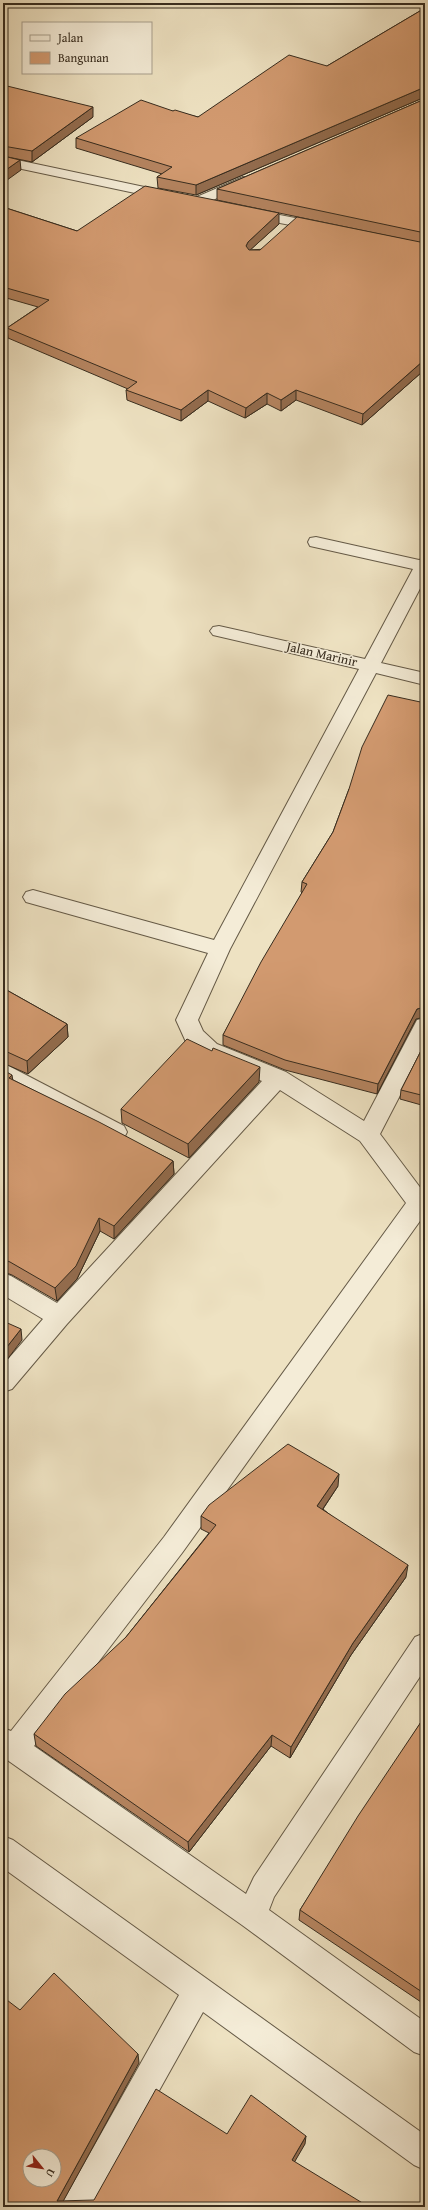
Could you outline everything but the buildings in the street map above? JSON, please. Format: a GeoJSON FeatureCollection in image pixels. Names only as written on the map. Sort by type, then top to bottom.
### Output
{"type":"FeatureCollection","features":[{"type":"Feature","properties":{"kind":"street"},"geometry":{"type":"LineString","coordinates":[[3,161],[219,206]]}},
{"type":"Feature","properties":{"kind":"street"},"geometry":{"type":"LineString","coordinates":[[197,202],[255,176]]}},
{"type":"Feature","properties":{"kind":"street"},"geometry":{"type":"LineString","coordinates":[[234,209],[330,229]]}},
{"type":"Feature","properties":{"kind":"street"},"geometry":{"type":"LineString","coordinates":[[281,231],[292,222]]}},
{"type":"Feature","properties":{"kind":"street"},"geometry":{"type":"LineString","coordinates":[[316,542],[424,564],[372,666],[220,949],[187,1020],[194,1036],[210,1050],[278,1078],[368,1135],[422,1204],[174,1545],[8,1745],[252,1915],[425,2041]]}},
{"type":"Feature","properties":{"kind":"street","name":"Jalan Marinir"},"geometry":{"type":"LineString","coordinates":[[219,630],[425,679]]}},
{"type":"Feature","properties":{"kind":"street"},"geometry":{"type":"LineString","coordinates":[[33,897],[220,949]]}},
{"type":"Feature","properties":{"kind":"street"},"geometry":{"type":"LineString","coordinates":[[368,1135],[425,1026]]}},
{"type":"Feature","properties":{"kind":"street"},"geometry":{"type":"LineString","coordinates":[[3,1071],[135,1142]]}},
{"type":"Feature","properties":{"kind":"street"},"geometry":{"type":"LineString","coordinates":[[3,1382],[59,1317],[182,1168],[278,1078]]}},
{"type":"Feature","properties":{"kind":"street"},"geometry":{"type":"LineString","coordinates":[[3,1283],[59,1317]]}},
{"type":"Feature","properties":{"kind":"street"},"geometry":{"type":"LineString","coordinates":[[252,1915],[264,1887],[425,1646]]}},
{"type":"Feature","properties":{"kind":"street"},"geometry":{"type":"LineString","coordinates":[[3,1850],[425,2154]]}},
{"type":"Feature","properties":{"kind":"street"},"geometry":{"type":"LineString","coordinates":[[76,2207],[199,1990]]}}]}
